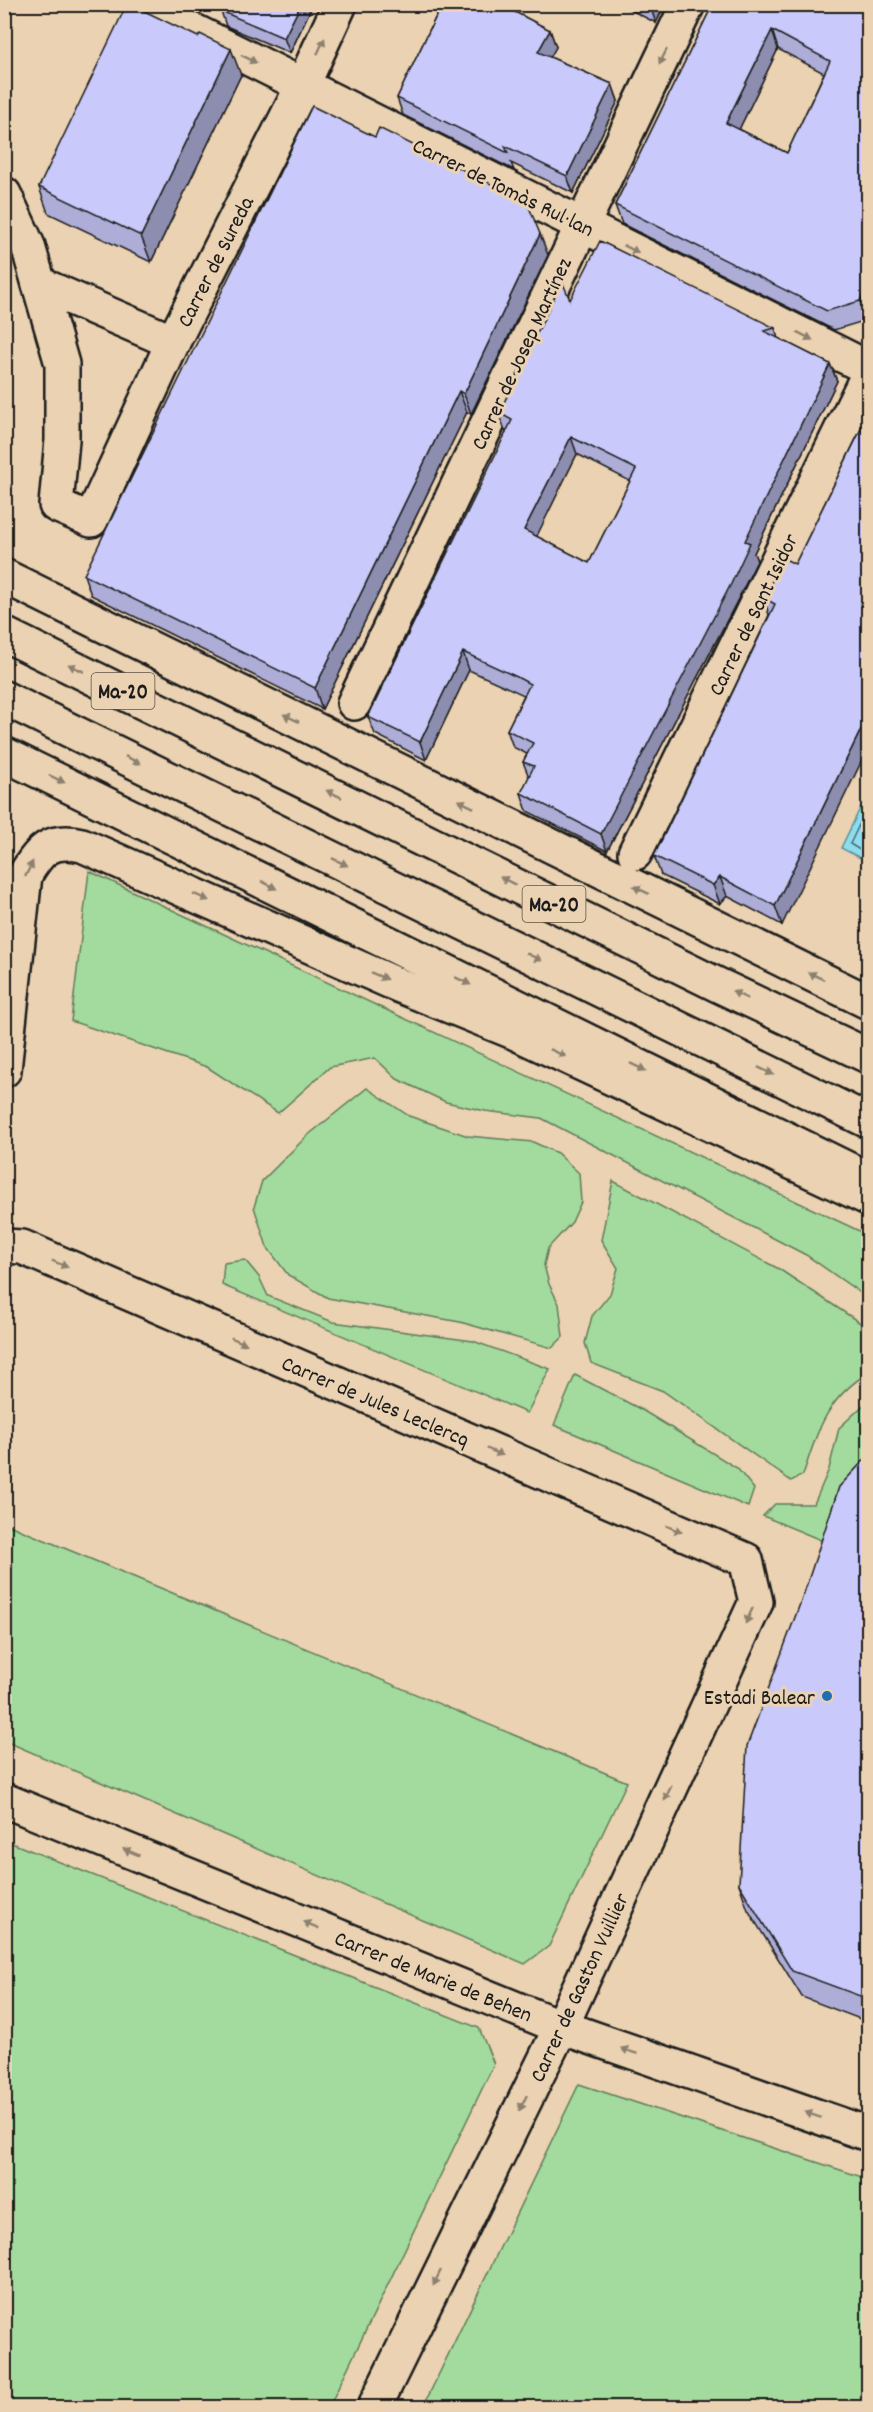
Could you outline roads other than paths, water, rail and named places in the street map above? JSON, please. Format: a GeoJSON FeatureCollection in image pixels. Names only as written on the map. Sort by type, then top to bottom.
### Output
{"type":"FeatureCollection","features":[{"type":"Feature","properties":{"kind":"main road","name":"Carrer de Tomàs Rul·lan"},"geometry":{"type":"LineString","coordinates":[[140,4],[868,368]]}},
{"type":"Feature","properties":{"kind":"main road","name":"Carrer de Sureda"},"geometry":{"type":"LineString","coordinates":[[39,284],[62,364],[62,440],[56,505],[91,520],[173,342],[302,87],[340,4]]}},
{"type":"Feature","properties":{"kind":"main road","name":"Carrer de Josep Martínez"},"geometry":{"type":"LineString","coordinates":[[354,703],[688,4]]}},
{"type":"Feature","properties":{"kind":"main road"},"geometry":{"type":"LineString","coordinates":[[4,194],[28,246],[39,284],[173,342]]}},
{"type":"Feature","properties":{"kind":"main road","name":"Carrer de Sant Isidor"},"geometry":{"type":"LineString","coordinates":[[635,853],[868,375]]}},
{"type":"Feature","properties":{"kind":"main road"},"geometry":{"type":"LineString","coordinates":[[4,576],[868,1002]]}},
{"type":"Feature","properties":{"kind":"main road","name":"Ma-20"},"geometry":{"type":"LineString","coordinates":[[4,634],[707,980],[868,1056]]}},
{"type":"Feature","properties":{"kind":"main road","name":"Ma-20"},"geometry":{"type":"LineString","coordinates":[[4,698],[868,1121]]}},
{"type":"Feature","properties":{"kind":"main road"},"geometry":{"type":"LineString","coordinates":[[4,754],[868,1179]]}},
{"type":"Feature","properties":{"kind":"main road"},"geometry":{"type":"LineString","coordinates":[[6,1061],[25,875],[34,859],[46,848],[65,841],[82,845],[516,1033],[868,1198]]}},
{"type":"Feature","properties":{"kind":"main road","name":"Carrer de Jules Leclercq"},"geometry":{"type":"LineString","coordinates":[[4,1246],[22,1247],[746,1560]]}},
{"type":"Feature","properties":{"kind":"main road","name":"Carrer de Gaston Vuillier"},"geometry":{"type":"LineString","coordinates":[[374,2408],[561,2027],[756,1602],[746,1560]]}},
{"type":"Feature","properties":{"kind":"main road","name":"Carrer de Marie de Behen"},"geometry":{"type":"LineString","coordinates":[[4,1800],[561,2027],[868,2134]]}},
{"type":"Feature","properties":{"kind":"water"},"geometry":{"type":"Polygon","coordinates":[[[868,792],[868,862],[841,848],[868,792]]]}},
{"type":"Feature","properties":{"kind":"place","name":"Estadi Balear"},"geometry":{"type":"Point","coordinates":[827,1696]}}]}
